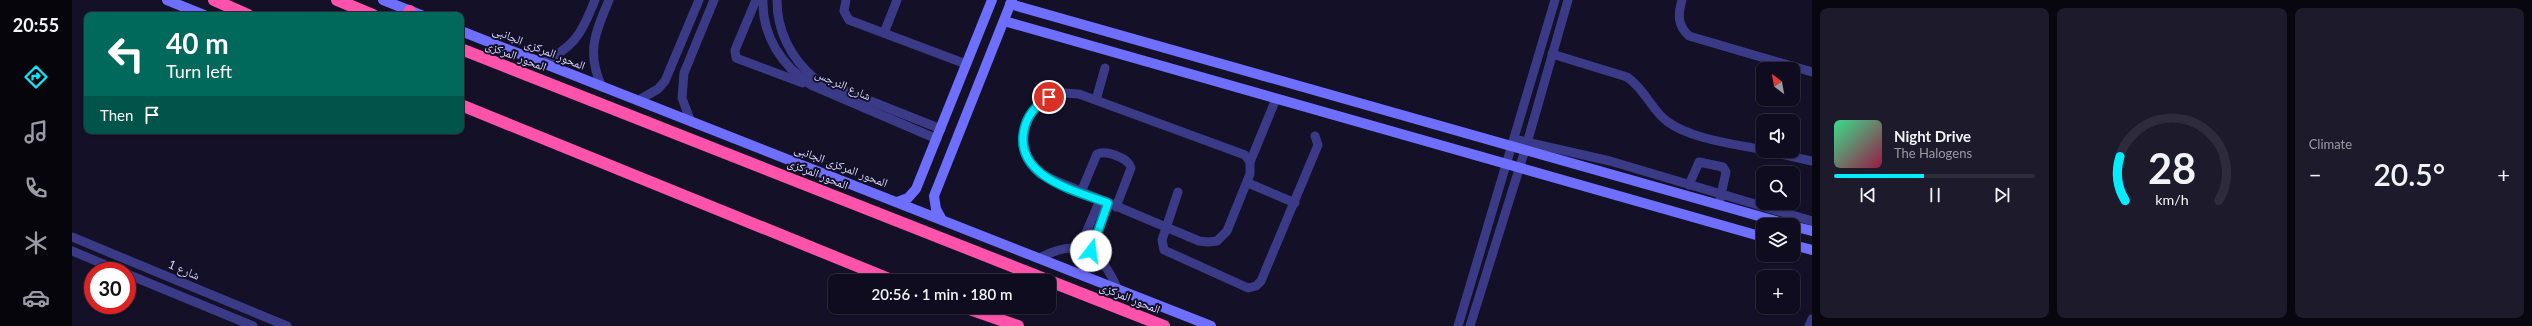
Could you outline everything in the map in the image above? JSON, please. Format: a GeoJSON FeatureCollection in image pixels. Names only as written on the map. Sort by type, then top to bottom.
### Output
{"type":"FeatureCollection","features":[{"type":"Feature","properties":{"kind":"highway"},"geometry":{"type":"LineString","coordinates":[[214,0],[241,12]]}},
{"type":"Feature","properties":{"kind":"highway"},"geometry":{"type":"LineString","coordinates":[[336,0],[366,12]]}},
{"type":"Feature","properties":{"kind":"highway","name":"المحور المركزى"},"geometry":{"type":"LineString","coordinates":[[464,51],[1164,326]]}},
{"type":"Feature","properties":{"kind":"highway"},"geometry":{"type":"LineString","coordinates":[[464,106],[877,274]]}},
{"type":"Feature","properties":{"kind":"highway"},"geometry":{"type":"LineString","coordinates":[[984,314],[1018,326]]}},
{"type":"Feature","properties":{"kind":"street"},"geometry":{"type":"LineString","coordinates":[[167,0],[197,12]]}},
{"type":"Feature","properties":{"kind":"street"},"geometry":{"type":"LineString","coordinates":[[383,0],[409,12]]}},
{"type":"Feature","properties":{"kind":"street"},"geometry":{"type":"LineString","coordinates":[[541,64],[574,42],[582,32],[595,0]]}},
{"type":"Feature","properties":{"kind":"street"},"geometry":{"type":"LineString","coordinates":[[602,87],[594,71],[593,48],[596,29],[609,0]]}},
{"type":"Feature","properties":{"kind":"street"},"geometry":{"type":"LineString","coordinates":[[639,100],[658,89],[666,81],[699,0]]}},
{"type":"Feature","properties":{"kind":"street"},"geometry":{"type":"LineString","coordinates":[[691,122],[682,98],[684,73],[714,0]]}},
{"type":"Feature","properties":{"kind":"street"},"geometry":{"type":"LineString","coordinates":[[756,0],[735,50],[736,58],[811,85]]}},
{"type":"Feature","properties":{"kind":"street","name":"شارع النرجس"},"geometry":{"type":"LineString","coordinates":[[763,0],[765,19],[773,45],[789,68],[811,85],[939,134]]}},
{"type":"Feature","properties":{"kind":"street","name":"شارع النرجس"},"geometry":{"type":"LineString","coordinates":[[776,0],[779,27],[785,42],[803,69],[815,79],[939,134]]}},
{"type":"Feature","properties":{"kind":"street"},"geometry":{"type":"LineString","coordinates":[[846,0],[844,11],[849,20],[966,64]]}},
{"type":"Feature","properties":{"kind":"street"},"geometry":{"type":"LineString","coordinates":[[884,33],[897,0]]}},
{"type":"Feature","properties":{"kind":"street"},"geometry":{"type":"LineString","coordinates":[[897,202],[913,194],[939,134],[992,0]]}},
{"type":"Feature","properties":{"kind":"street"},"geometry":{"type":"LineString","coordinates":[[1458,326],[1555,0]]}},
{"type":"Feature","properties":{"kind":"street"},"geometry":{"type":"LineString","coordinates":[[1470,326],[1527,146],[1568,0]]}},
{"type":"Feature","properties":{"kind":"street"},"geometry":{"type":"LineString","coordinates":[[1682,0],[1678,16],[1680,23],[1689,36],[1812,72]]}},
{"type":"Feature","properties":{"kind":"street"},"geometry":{"type":"LineString","coordinates":[[942,220],[935,202],[938,183],[1011,2],[1252,73],[1513,143],[1610,161],[1689,185],[1720,199],[1771,218]]}},
{"type":"Feature","properties":{"kind":"street"},"geometry":{"type":"LineString","coordinates":[[1004,21],[1756,235]]}},
{"type":"Feature","properties":{"kind":"street","name":"المحور المركزى الجانبى"},"geometry":{"type":"LineString","coordinates":[[464,32],[541,64],[639,100],[691,122],[1211,326]]}},
{"type":"Feature","properties":{"kind":"street"},"geometry":{"type":"LineString","coordinates":[[1552,54],[1627,77],[1638,84],[1648,96],[1656,110],[1668,122],[1681,130],[1756,148]]}},
{"type":"Feature","properties":{"kind":"street"},"geometry":{"type":"LineString","coordinates":[[1215,82],[1223,73],[1221,64]]}},
{"type":"Feature","properties":{"kind":"street"},"geometry":{"type":"LineString","coordinates":[[1096,100],[1105,68]]}},
{"type":"Feature","properties":{"kind":"street"},"geometry":{"type":"LineString","coordinates":[[1244,90],[1244,78],[1252,73]]}},
{"type":"Feature","properties":{"kind":"street"},"geometry":{"type":"LineString","coordinates":[[1250,162],[1239,152],[1096,100],[1071,93],[1049,97],[1032,112],[1024,133],[1027,156],[1035,169],[1047,178],[1203,242],[1217,241],[1227,231],[1248,183],[1251,170],[1250,162],[1276,99]]}},
{"type":"Feature","properties":{"kind":"street"},"geometry":{"type":"LineString","coordinates":[[1178,192],[1162,243],[1166,252],[1252,288],[1261,281],[1295,203],[1318,145],[1315,136]]}},
{"type":"Feature","properties":{"kind":"street"},"geometry":{"type":"LineString","coordinates":[[1527,146],[1720,199],[1812,221]]}},
{"type":"Feature","properties":{"kind":"street"},"geometry":{"type":"LineString","coordinates":[[1080,247],[1131,168],[1127,161],[1105,152],[1097,154],[1081,192]]}},
{"type":"Feature","properties":{"kind":"street"},"geometry":{"type":"LineString","coordinates":[[1798,158],[1812,161]]}},
{"type":"Feature","properties":{"kind":"street"},"geometry":{"type":"LineString","coordinates":[[1689,185],[1699,162],[1713,163],[1723,167],[1726,172],[1720,199]]}},
{"type":"Feature","properties":{"kind":"street"},"geometry":{"type":"LineString","coordinates":[[922,174],[929,181],[938,183]]}},
{"type":"Feature","properties":{"kind":"street"},"geometry":{"type":"LineString","coordinates":[[1248,183],[1295,203]]}},
{"type":"Feature","properties":{"kind":"street"},"geometry":{"type":"LineString","coordinates":[[1091,251],[1108,203]]}},
{"type":"Feature","properties":{"kind":"street"},"geometry":{"type":"LineString","coordinates":[[1800,228],[1812,231]]}},
{"type":"Feature","properties":{"kind":"street","name":"شارع 1"},"geometry":{"type":"LineString","coordinates":[[72,237],[287,326]]}},
{"type":"Feature","properties":{"kind":"street"},"geometry":{"type":"LineString","coordinates":[[1039,258],[1062,248],[1080,247],[1091,251],[1104,263],[1118,290]]}},
{"type":"Feature","properties":{"kind":"street"},"geometry":{"type":"LineString","coordinates":[[1800,247],[1812,250]]}},
{"type":"Feature","properties":{"kind":"street"},"geometry":{"type":"LineString","coordinates":[[72,251],[98,262]]}},
{"type":"Feature","properties":{"kind":"street"},"geometry":{"type":"LineString","coordinates":[[136,278],[253,326]]}},
{"type":"Feature","properties":{"kind":"street"},"geometry":{"type":"LineString","coordinates":[[1809,326],[1812,319]]}},
{"type":"Feature","properties":{"kind":"route"},"geometry":{"type":"LineString","coordinates":[[1049,97],[1037,106],[1028,119],[1024,133],[1024,148],[1030,162],[1040,174],[1108,203],[1096,231],[1091,251]]}}]}
